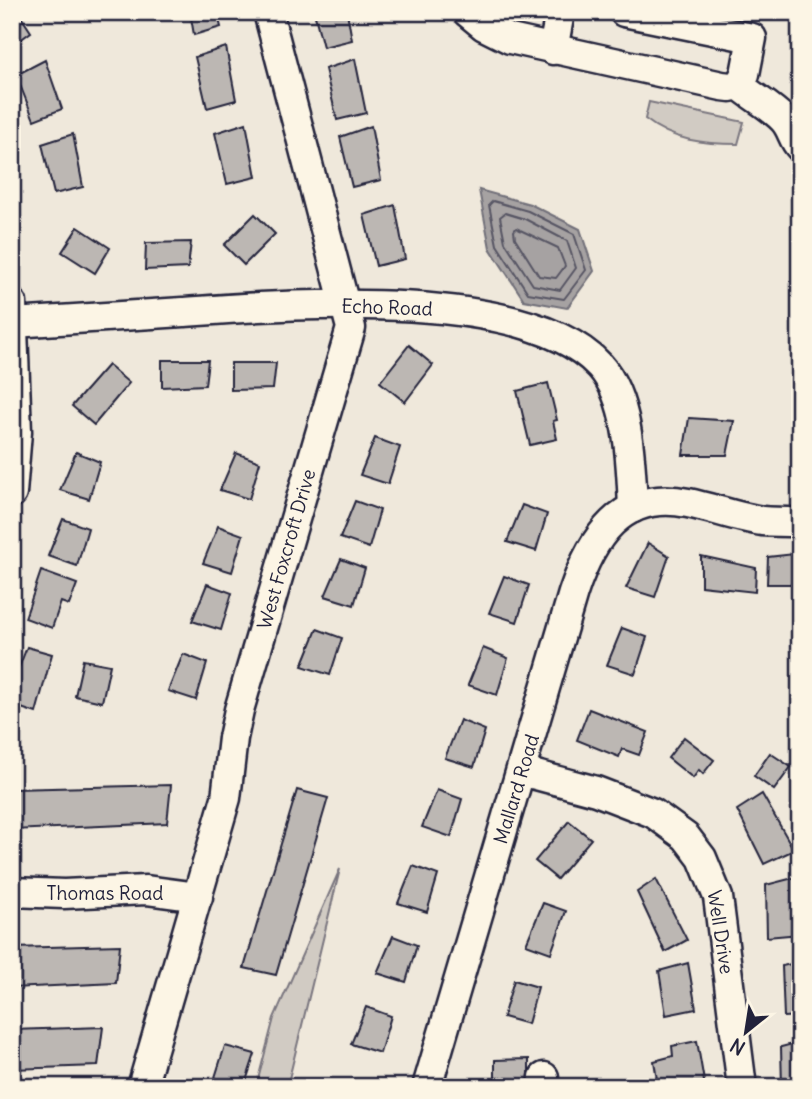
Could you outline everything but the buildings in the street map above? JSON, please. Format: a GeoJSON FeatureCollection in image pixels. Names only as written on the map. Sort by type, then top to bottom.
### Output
{"type":"FeatureCollection","features":[{"type":"Feature","properties":{"kind":"street","name":"West Foxcroft Drive"},"geometry":{"type":"LineString","coordinates":[[142,1087],[226,798],[239,710],[351,328],[268,12]]}},
{"type":"Feature","properties":{"kind":"street"},"geometry":{"type":"LineString","coordinates":[[467,12],[484,26],[510,39],[553,50],[730,88],[738,85],[745,74],[752,38],[624,12]]}},
{"type":"Feature","properties":{"kind":"street"},"geometry":{"type":"LineString","coordinates":[[553,50],[560,12]]}},
{"type":"Feature","properties":{"kind":"street"},"geometry":{"type":"LineString","coordinates":[[738,85],[774,111],[797,134]]}},
{"type":"Feature","properties":{"kind":"street"},"geometry":{"type":"LineString","coordinates":[[12,303],[17,432],[12,493]]}},
{"type":"Feature","properties":{"kind":"street","name":"Echo Road"},"geometry":{"type":"LineString","coordinates":[[13,323],[345,305],[449,309],[540,330],[581,350],[606,374],[620,403],[628,449],[633,508]]}},
{"type":"Feature","properties":{"kind":"street"},"geometry":{"type":"LineString","coordinates":[[633,508],[661,501],[684,502],[761,521],[800,523]]}},
{"type":"Feature","properties":{"kind":"street","name":"Mallard Road"},"geometry":{"type":"LineString","coordinates":[[426,1087],[580,572],[600,534],[613,521],[633,508]]}},
{"type":"Feature","properties":{"kind":"street","name":"Well Drive"},"geometry":{"type":"LineString","coordinates":[[521,771],[596,791],[653,813],[686,837],[702,858],[718,897],[743,1087]]}},
{"type":"Feature","properties":{"kind":"street","name":"Thomas Road"},"geometry":{"type":"LineString","coordinates":[[12,892],[64,894],[146,890],[198,897]]}},
{"type":"Feature","properties":{"kind":"shaded area"},"geometry":{"type":"Polygon","coordinates":[[[649,102],[744,122],[738,144],[689,140],[667,132],[645,119],[649,102]]]}},
{"type":"Feature","properties":{"kind":"shaded area"},"geometry":{"type":"Polygon","coordinates":[[[340,869],[287,1087],[256,1087],[274,1018],[340,869]]]}},
{"type":"Feature","properties":{"kind":"water"},"geometry":{"type":"Polygon","coordinates":[[[479,190],[530,204],[580,229],[594,271],[567,308],[524,300],[490,248],[479,190]]]}}]}
